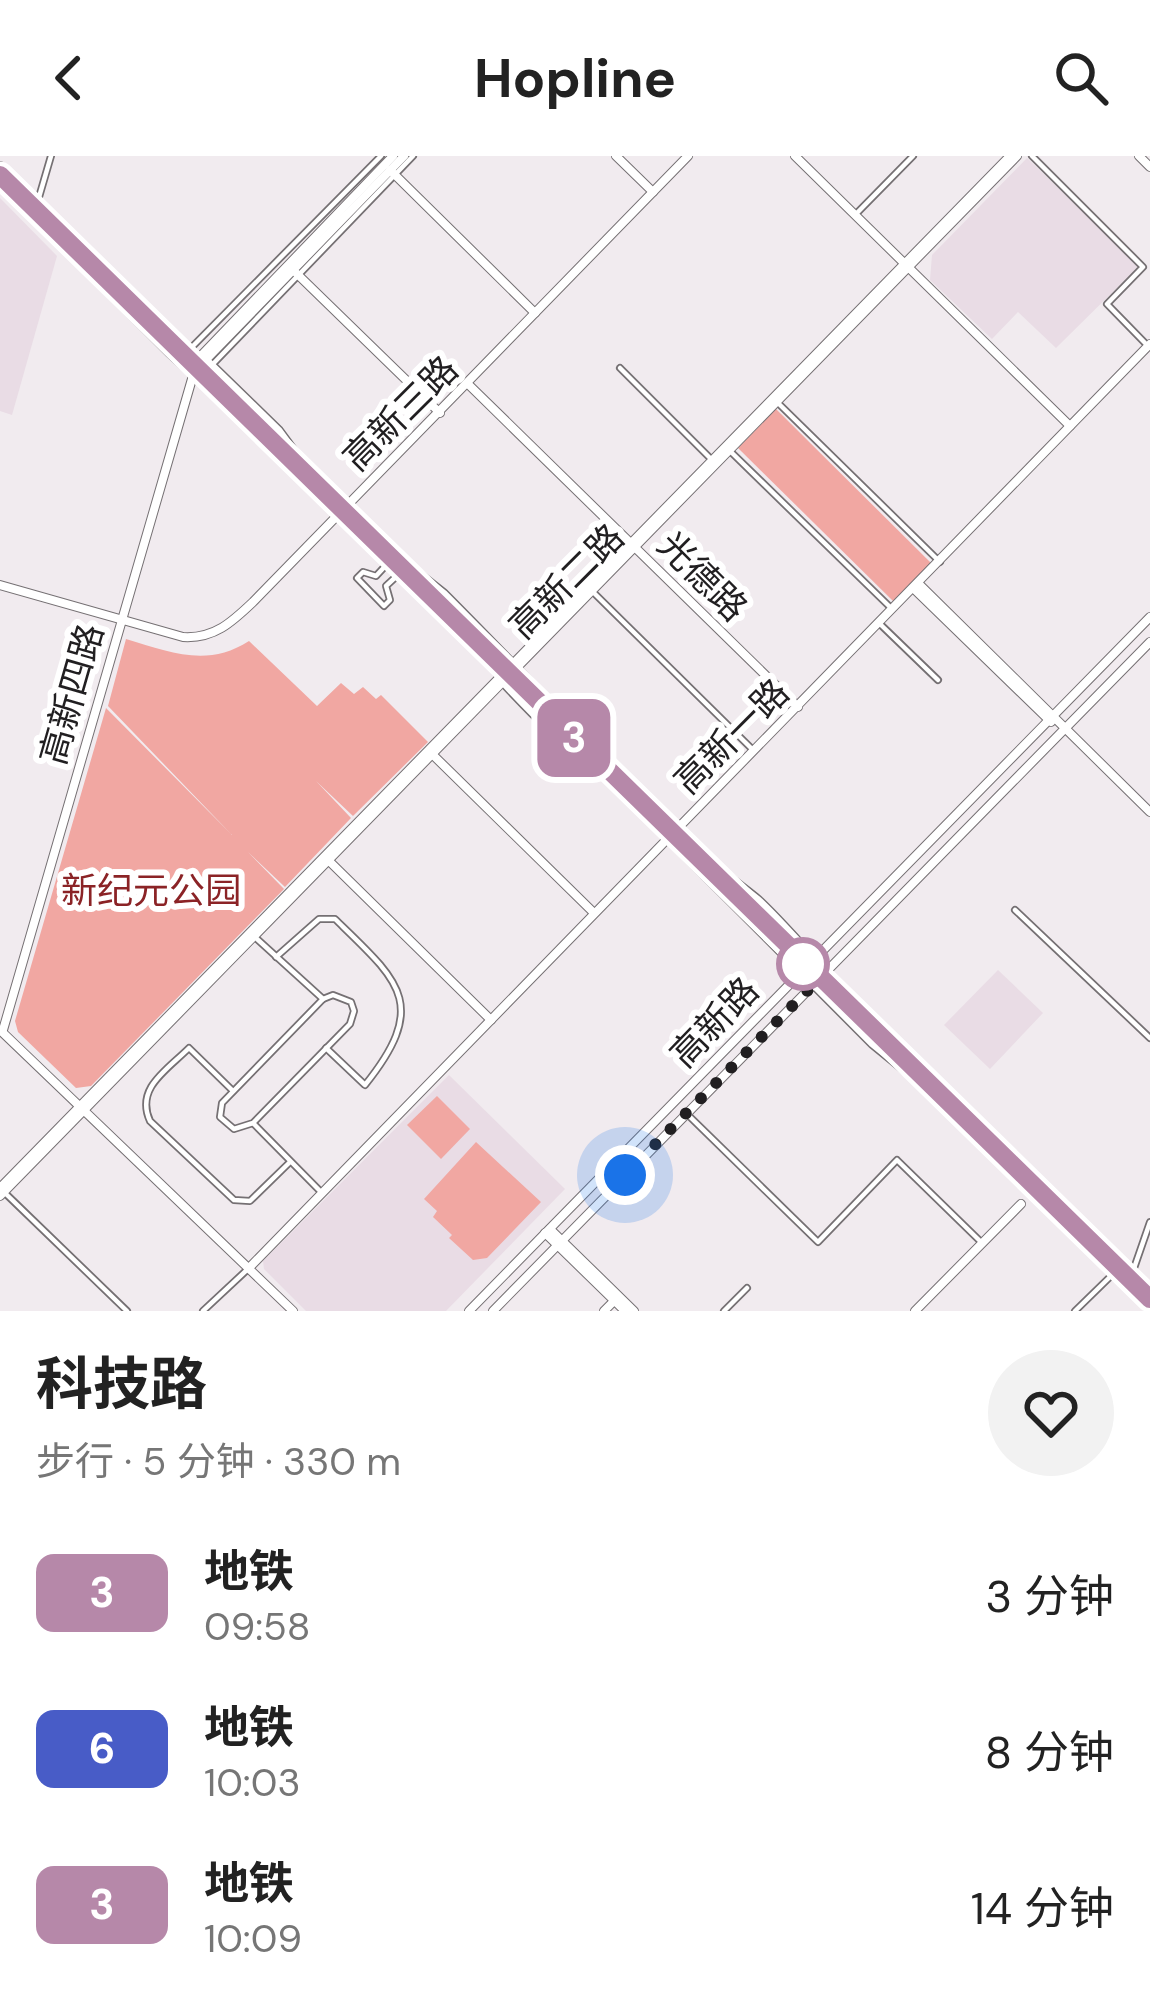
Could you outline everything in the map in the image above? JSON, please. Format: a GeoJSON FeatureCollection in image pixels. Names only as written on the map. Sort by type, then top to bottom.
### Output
{"type":"FeatureCollection","features":[{"type":"Feature","properties":{"kind":"main road"},"geometry":{"type":"LineString","coordinates":[[0,167],[278,431],[389,562],[577,755],[755,899],[814,958],[823,975],[1150,1292]]}},
{"type":"Feature","properties":{"kind":"main road"},"geometry":{"type":"LineString","coordinates":[[0,182],[194,373],[443,594],[814,984],[1150,1308]]}},
{"type":"Feature","properties":{"kind":"street"},"geometry":{"type":"LineString","coordinates":[[37,204],[51,156]]}},
{"type":"Feature","properties":{"kind":"street"},"geometry":{"type":"LineString","coordinates":[[364,156],[385,166],[535,313]]}},
{"type":"Feature","properties":{"kind":"street","name":"高新四路"},"geometry":{"type":"LineString","coordinates":[[200,358],[295,272],[393,156]]}},
{"type":"Feature","properties":{"kind":"street","name":"高新四路"},"geometry":{"type":"LineString","coordinates":[[1,1030],[200,358],[385,166],[404,156]]}},
{"type":"Feature","properties":{"kind":"street"},"geometry":{"type":"LineString","coordinates":[[385,166],[413,156]]}},
{"type":"Feature","properties":{"kind":"street"},"geometry":{"type":"LineString","coordinates":[[616,156],[653,192]]}},
{"type":"Feature","properties":{"kind":"street","name":"高新三路"},"geometry":{"type":"LineString","coordinates":[[120,619],[183,637],[212,634],[253,602],[688,156]]}},
{"type":"Feature","properties":{"kind":"street"},"geometry":{"type":"LineString","coordinates":[[795,156],[1070,426]]}},
{"type":"Feature","properties":{"kind":"street"},"geometry":{"type":"LineString","coordinates":[[856,215],[913,156]]}},
{"type":"Feature","properties":{"kind":"street","name":"高新二路"},"geometry":{"type":"LineString","coordinates":[[514,667],[593,592],[712,460],[1014,156]]}},
{"type":"Feature","properties":{"kind":"street"},"geometry":{"type":"LineString","coordinates":[[1033,156],[1143,267],[1107,304],[1149,345]]}},
{"type":"Feature","properties":{"kind":"street"},"geometry":{"type":"LineString","coordinates":[[1139,156],[1150,167]]}},
{"type":"Feature","properties":{"kind":"street","name":"高新二路"},"geometry":{"type":"LineString","coordinates":[[1,1192],[906,266]]}},
{"type":"Feature","properties":{"kind":"street"},"geometry":{"type":"LineString","coordinates":[[295,272],[440,412]]}},
{"type":"Feature","properties":{"kind":"street","name":"高新一路"},"geometry":{"type":"LineString","coordinates":[[249,1268],[1149,345]]}},
{"type":"Feature","properties":{"kind":"street"},"geometry":{"type":"LineString","coordinates":[[620,368],[712,460]]}},
{"type":"Feature","properties":{"kind":"street","name":"光德路"},"geometry":{"type":"LineString","coordinates":[[468,384],[797,707]]}},
{"type":"Feature","properties":{"kind":"street"},"geometry":{"type":"LineString","coordinates":[[777,402],[940,562]]}},
{"type":"Feature","properties":{"kind":"street"},"geometry":{"type":"LineString","coordinates":[[730,451],[894,611]]}},
{"type":"Feature","properties":{"kind":"street"},"geometry":{"type":"LineString","coordinates":[[389,562],[376,576],[363,572],[357,578],[384,606],[390,600],[386,586],[400,573]]}},
{"type":"Feature","properties":{"kind":"street"},"geometry":{"type":"LineString","coordinates":[[0,585],[120,619]]}},
{"type":"Feature","properties":{"kind":"street"},"geometry":{"type":"LineString","coordinates":[[917,587],[1150,812]]}},
{"type":"Feature","properties":{"kind":"street"},"geometry":{"type":"LineString","coordinates":[[593,592],[753,751]]}},
{"type":"Feature","properties":{"kind":"street","name":"高新路"},"geometry":{"type":"LineString","coordinates":[[469,1311],[1150,617]]}},
{"type":"Feature","properties":{"kind":"street"},"geometry":{"type":"LineString","coordinates":[[880,624],[938,680]]}},
{"type":"Feature","properties":{"kind":"street","name":"高新路"},"geometry":{"type":"LineString","coordinates":[[493,1311],[1150,642]]}},
{"type":"Feature","properties":{"kind":"street"},"geometry":{"type":"LineString","coordinates":[[430,752],[593,912]]}},
{"type":"Feature","properties":{"kind":"street"},"geometry":{"type":"LineString","coordinates":[[326,858],[490,1019]]}},
{"type":"Feature","properties":{"kind":"street","name":"高新二路"},"geometry":{"type":"LineString","coordinates":[[83,1107],[326,858]]}},
{"type":"Feature","properties":{"kind":"street"},"geometry":{"type":"LineString","coordinates":[[1015,910],[1150,1038]]}},
{"type":"Feature","properties":{"kind":"street"},"geometry":{"type":"LineString","coordinates":[[276,957],[326,918],[334,920],[388,971],[398,990],[401,1016],[395,1043],[365,1085],[326,1048]]}},
{"type":"Feature","properties":{"kind":"street"},"geometry":{"type":"LineString","coordinates":[[254,936],[323,999]]}},
{"type":"Feature","properties":{"kind":"street"},"geometry":{"type":"LineString","coordinates":[[342,996],[351,1002],[350,1024],[253,1123],[234,1130],[220,1117],[222,1103],[323,999],[342,996]]}},
{"type":"Feature","properties":{"kind":"street"},"geometry":{"type":"LineString","coordinates":[[1,1030],[293,1311]]}},
{"type":"Feature","properties":{"kind":"street"},"geometry":{"type":"LineString","coordinates":[[233,1091],[189,1048],[146,1092],[144,1107],[150,1121],[234,1200],[250,1201],[290,1162]]}},
{"type":"Feature","properties":{"kind":"street"},"geometry":{"type":"LineString","coordinates":[[687,1114],[818,1243],[897,1160],[983,1243]]}},
{"type":"Feature","properties":{"kind":"street"},"geometry":{"type":"LineString","coordinates":[[253,1123],[321,1192]]}},
{"type":"Feature","properties":{"kind":"street"},"geometry":{"type":"LineString","coordinates":[[1,1192],[127,1311]]}},
{"type":"Feature","properties":{"kind":"street"},"geometry":{"type":"LineString","coordinates":[[915,1311],[1022,1204]]}},
{"type":"Feature","properties":{"kind":"street"},"geometry":{"type":"LineString","coordinates":[[1132,1274],[1150,1222]]}},
{"type":"Feature","properties":{"kind":"street"},"geometry":{"type":"LineString","coordinates":[[547,1231],[625,1311]]}},
{"type":"Feature","properties":{"kind":"street"},"geometry":{"type":"LineString","coordinates":[[559,1243],[634,1311]]}},
{"type":"Feature","properties":{"kind":"street"},"geometry":{"type":"LineString","coordinates":[[203,1311],[249,1268]]}},
{"type":"Feature","properties":{"kind":"street"},"geometry":{"type":"LineString","coordinates":[[1075,1311],[1114,1273]]}},
{"type":"Feature","properties":{"kind":"street"},"geometry":{"type":"LineString","coordinates":[[724,1311],[747,1288]]}},
{"type":"Feature","properties":{"kind":"street"},"geometry":{"type":"LineString","coordinates":[[604,1311],[614,1301]]}},
{"type":"Feature","properties":{"kind":"shaded area"},"geometry":{"type":"Polygon","coordinates":[[[1027,158],[1139,266],[1056,348],[1018,312],[992,339],[930,280],[932,255],[1027,158]]]}},
{"type":"Feature","properties":{"kind":"shaded area"},"geometry":{"type":"Polygon","coordinates":[[[0,198],[57,256],[12,415],[0,411],[0,198]]]}},
{"type":"Feature","properties":{"kind":"shaded area"},"geometry":{"type":"Polygon","coordinates":[[[998,970],[1043,1013],[990,1069],[944,1025],[998,970]]]}},
{"type":"Feature","properties":{"kind":"shaded area"},"geometry":{"type":"Polygon","coordinates":[[[449,1075],[565,1189],[446,1311],[306,1311],[264,1269],[263,1261],[449,1075]]]}},
{"type":"Feature","properties":{"kind":"green space"},"geometry":{"type":"Polygon","coordinates":[[[776,409],[931,563],[893,601],[738,448],[776,409]]]}},
{"type":"Feature","properties":{"kind":"green space","name":"新纪元公园"},"geometry":{"type":"Polygon","coordinates":[[[126,639],[203,656],[249,641],[317,706],[341,683],[354,694],[363,687],[376,699],[381,695],[428,742],[353,816],[316,781],[351,818],[285,887],[248,852],[284,889],[91,1086],[76,1088],[18,1032],[15,1021],[106,708],[232,835],[108,706],[126,639]]]}},
{"type":"Feature","properties":{"kind":"green space"},"geometry":{"type":"Polygon","coordinates":[[[437,1096],[470,1129],[441,1159],[407,1125],[437,1096]]]}},
{"type":"Feature","properties":{"kind":"green space"},"geometry":{"type":"Polygon","coordinates":[[[476,1142],[541,1202],[487,1258],[473,1260],[449,1238],[452,1235],[433,1217],[437,1211],[424,1199],[476,1142]]]}},
{"type":"Feature","properties":{"kind":"metro line","name":"3"},"geometry":{"type":"LineString","coordinates":[[0,175],[1150,1299]]}},
{"type":"Feature","properties":{"kind":"route"},"geometry":{"type":"LineString","coordinates":[[625,1175],[814,984],[803,964]]}}]}
